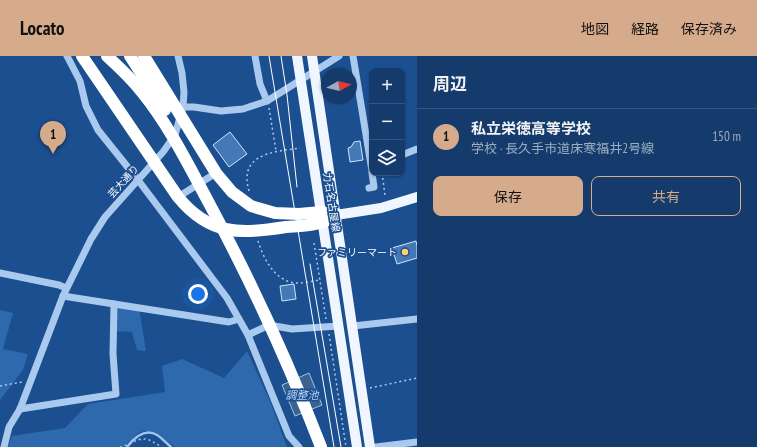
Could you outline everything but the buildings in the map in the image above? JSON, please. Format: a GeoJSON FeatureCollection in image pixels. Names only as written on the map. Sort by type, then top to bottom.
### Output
{"type":"FeatureCollection","features":[{"type":"Feature","properties":{"kind":"highway"},"geometry":{"type":"LineString","coordinates":[[82,56],[166,181],[178,197],[195,215],[214,226],[227,230],[238,231],[265,230],[336,215]]}},
{"type":"Feature","properties":{"kind":"highway"},"geometry":{"type":"LineString","coordinates":[[108,56],[146,89],[201,172],[250,266],[293,356],[329,447]]}},
{"type":"Feature","properties":{"kind":"highway"},"geometry":{"type":"LineString","coordinates":[[130,56],[152,105],[183,155],[241,264],[287,361],[321,447]]}},
{"type":"Feature","properties":{"kind":"highway"},"geometry":{"type":"LineString","coordinates":[[144,56],[216,173],[232,192],[241,199],[263,210],[274,213],[322,217]]}},
{"type":"Feature","properties":{"kind":"main road","name":"力石名古屋線"},"geometry":{"type":"LineString","coordinates":[[297,56],[357,447]]}},
{"type":"Feature","properties":{"kind":"main road","name":"力石名古屋線"},"geometry":{"type":"LineString","coordinates":[[312,56],[370,447]]}},
{"type":"Feature","properties":{"kind":"main road","name":"力石名古屋線"},"geometry":{"type":"LineString","coordinates":[[336,215],[381,208],[417,197]]}},
{"type":"Feature","properties":{"kind":"street"},"geometry":{"type":"LineString","coordinates":[[67,56],[80,81],[86,106],[98,130],[138,180],[227,298],[248,335],[288,436],[300,447]]}},
{"type":"Feature","properties":{"kind":"street","name":"芸大通り"},"geometry":{"type":"LineString","coordinates":[[4,447],[9,427],[20,409],[66,288],[91,239],[105,217],[163,152],[175,135],[183,107],[184,92],[178,56]]}},
{"type":"Feature","properties":{"kind":"street"},"geometry":{"type":"LineString","coordinates":[[255,56],[260,84],[268,103]]}},
{"type":"Feature","properties":{"kind":"street"},"geometry":{"type":"LineString","coordinates":[[183,107],[221,111],[243,109],[268,103],[339,56]]}},
{"type":"Feature","properties":{"kind":"street"},"geometry":{"type":"LineString","coordinates":[[353,56],[369,149]]}},
{"type":"Feature","properties":{"kind":"street"},"geometry":{"type":"LineString","coordinates":[[405,154],[417,149]]}},
{"type":"Feature","properties":{"kind":"street"},"geometry":{"type":"LineString","coordinates":[[178,197],[216,173]]}},
{"type":"Feature","properties":{"kind":"street"},"geometry":{"type":"LineString","coordinates":[[369,188],[374,187],[373,176]]}},
{"type":"Feature","properties":{"kind":"street"},"geometry":{"type":"LineString","coordinates":[[0,273],[59,285],[66,288]]}},
{"type":"Feature","properties":{"kind":"street"},"geometry":{"type":"LineString","coordinates":[[63,296],[229,322],[239,319]]}},
{"type":"Feature","properties":{"kind":"street"},"geometry":{"type":"LineString","coordinates":[[20,409],[116,394],[113,354],[114,304]]}},
{"type":"Feature","properties":{"kind":"street"},"geometry":{"type":"LineString","coordinates":[[353,326],[417,319]]}},
{"type":"Feature","properties":{"kind":"street"},"geometry":{"type":"LineString","coordinates":[[248,335],[268,325],[292,329],[339,326]]}},
{"type":"Feature","properties":{"kind":"street"},"geometry":{"type":"LineString","coordinates":[[0,431],[9,427]]}},
{"type":"Feature","properties":{"kind":"street"},"geometry":{"type":"LineString","coordinates":[[376,447],[417,442]]}},
{"type":"Feature","properties":{"kind":"path"},"geometry":{"type":"LineString","coordinates":[[268,103],[276,152]]}},
{"type":"Feature","properties":{"kind":"path"},"geometry":{"type":"LineString","coordinates":[[249,192],[246,178],[250,167],[258,157],[300,148]]}},
{"type":"Feature","properties":{"kind":"path"},"geometry":{"type":"LineString","coordinates":[[382,176],[384,195]]}},
{"type":"Feature","properties":{"kind":"path"},"geometry":{"type":"LineString","coordinates":[[258,240],[263,256],[273,271],[287,281],[298,283],[320,280]]}},
{"type":"Feature","properties":{"kind":"path"},"geometry":{"type":"LineString","coordinates":[[314,243],[346,447]]}},
{"type":"Feature","properties":{"kind":"path"},"geometry":{"type":"LineString","coordinates":[[362,390],[417,378]]}},
{"type":"Feature","properties":{"kind":"path"},"geometry":{"type":"LineString","coordinates":[[0,386],[22,382],[29,385]]}},
{"type":"Feature","properties":{"kind":"path"},"geometry":{"type":"LineString","coordinates":[[120,447],[126,446],[141,439],[145,439],[162,447]]}},
{"type":"Feature","properties":{"kind":"shaded area"},"geometry":{"type":"Polygon","coordinates":[[[114,304],[139,308],[146,351],[137,350],[132,332],[113,331],[114,304]]]}},
{"type":"Feature","properties":{"kind":"shaded area"},"geometry":{"type":"Polygon","coordinates":[[[0,310],[13,313],[3,349],[28,354],[23,370],[0,400],[0,310]]]}},
{"type":"Feature","properties":{"kind":"shaded area"},"geometry":{"type":"Polygon","coordinates":[[[247,351],[270,401],[287,447],[175,447],[154,432],[144,431],[137,434],[124,447],[8,447],[12,436],[65,428],[88,404],[165,392],[162,366],[182,359],[224,378],[247,351]]]}},
{"type":"Feature","properties":{"kind":"water","name":"調整池"},"geometry":{"type":"Polygon","coordinates":[[[309,373],[322,405],[295,416],[282,385],[309,373]]]}},
{"type":"Feature","properties":{"kind":"waterway"},"geometry":{"type":"LineString","coordinates":[[127,447],[136,437],[144,433],[153,433],[157,435],[171,447]]}},
{"type":"Feature","properties":{"kind":"tram line"},"geometry":{"type":"LineString","coordinates":[[269,56],[334,447]]}},
{"type":"Feature","properties":{"kind":"tram line"},"geometry":{"type":"LineString","coordinates":[[281,56],[287,95],[297,187]]}},
{"type":"Feature","properties":{"kind":"tram line"},"geometry":{"type":"LineString","coordinates":[[310,264],[341,447]]}},
{"type":"Feature","properties":{"kind":"place","name":"私立栄徳高等学校"},"geometry":{"type":"Point","coordinates":[53,154]}},
{"type":"Feature","properties":{"kind":"place","name":"ファミリーマート"},"geometry":{"type":"Point","coordinates":[405,252]}}]}
